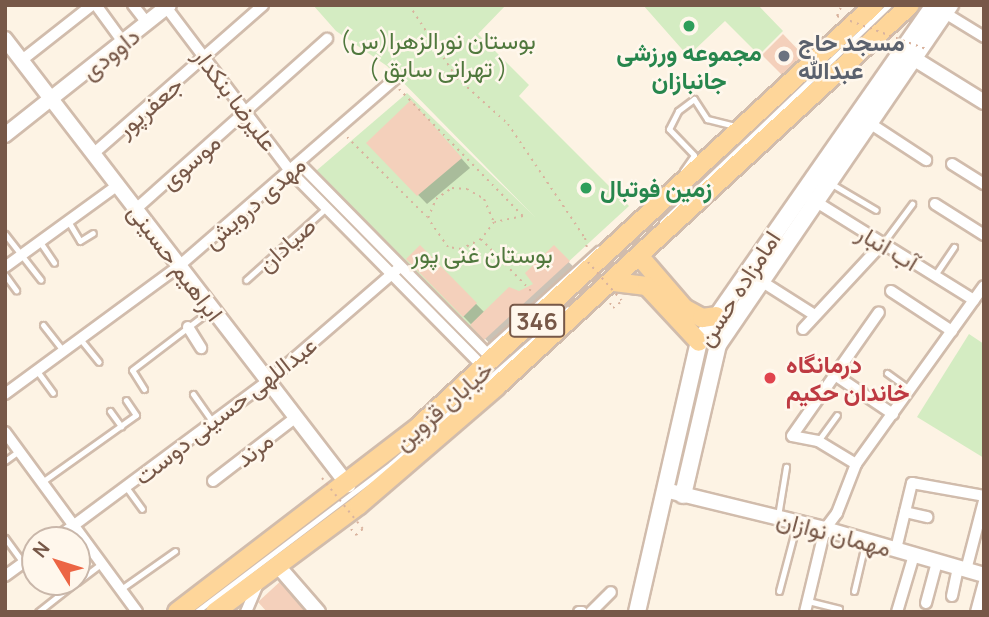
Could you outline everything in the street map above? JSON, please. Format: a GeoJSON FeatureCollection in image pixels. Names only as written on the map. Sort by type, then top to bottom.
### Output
{"type":"FeatureCollection","features":[{"type":"Feature","properties":{"kind":"main road","name":"خیابان قزوین"},"geometry":{"type":"LineString","coordinates":[[215,612],[359,505],[614,282],[910,5]]}},
{"type":"Feature","properties":{"kind":"main road","name":"خیابان قزوین"},"geometry":{"type":"LineString","coordinates":[[177,612],[348,485],[745,127],[865,8]]}},
{"type":"Feature","properties":{"kind":"main road","name":"امامزاده حسن"},"geometry":{"type":"LineString","coordinates":[[637,612],[699,341],[902,51],[943,8]]}},
{"type":"Feature","properties":{"kind":"main road","name":"امامزاده حسن"},"geometry":{"type":"LineString","coordinates":[[682,495],[712,360],[761,281],[921,54],[943,8]]}},
{"type":"Feature","properties":{"kind":"main road"},"geometry":{"type":"LineString","coordinates":[[640,257],[684,308],[702,318],[716,316]]}},
{"type":"Feature","properties":{"kind":"main road"},"geometry":{"type":"LineString","coordinates":[[614,282],[647,286],[699,341]]}},
{"type":"Feature","properties":{"kind":"street"},"geometry":{"type":"LineString","coordinates":[[22,60],[94,5],[123,42]]}},
{"type":"Feature","properties":{"kind":"street"},"geometry":{"type":"LineString","coordinates":[[133,5],[147,23]]}},
{"type":"Feature","properties":{"kind":"street","name":"جعفرپور"},"geometry":{"type":"LineString","coordinates":[[93,154],[263,5]]}},
{"type":"Feature","properties":{"kind":"street","name":"داوودی"},"geometry":{"type":"LineString","coordinates":[[5,135],[168,6]]}},
{"type":"Feature","properties":{"kind":"street","name":"علیرضا بنکدار"},"geometry":{"type":"LineString","coordinates":[[168,6],[245,113],[396,271],[487,361]]}},
{"type":"Feature","properties":{"kind":"street"},"geometry":{"type":"LineString","coordinates":[[943,8],[984,37]]}},
{"type":"Feature","properties":{"kind":"street","name":"ابراهیم حسینی"},"geometry":{"type":"LineString","coordinates":[[5,39],[348,485]]}},
{"type":"Feature","properties":{"kind":"street","name":"موسوی"},"geometry":{"type":"LineString","coordinates":[[136,209],[327,40]]}},
{"type":"Feature","properties":{"kind":"street"},"geometry":{"type":"LineString","coordinates":[[902,51],[921,54],[984,102]]}},
{"type":"Feature","properties":{"kind":"street","name":"مهدی درویش"},"geometry":{"type":"LineString","coordinates":[[5,394],[179,266],[394,80]]}},
{"type":"Feature","properties":{"kind":"street"},"geometry":{"type":"LineString","coordinates":[[871,124],[926,160]]}},
{"type":"Feature","properties":{"kind":"street"},"geometry":{"type":"LineString","coordinates":[[952,164],[984,184]]}},
{"type":"Feature","properties":{"kind":"street","name":"علیرضا بنکدار"},"geometry":{"type":"LineString","coordinates":[[295,167],[326,208],[396,271],[487,361]]}},
{"type":"Feature","properties":{"kind":"street"},"geometry":{"type":"LineString","coordinates":[[5,267],[118,186]]}},
{"type":"Feature","properties":{"kind":"street","name":"آب انبار"},"geometry":{"type":"LineString","coordinates":[[802,193],[974,300]]}},
{"type":"Feature","properties":{"kind":"street"},"geometry":{"type":"LineString","coordinates":[[935,204],[984,235]]}},
{"type":"Feature","properties":{"kind":"street"},"geometry":{"type":"LineString","coordinates":[[803,329],[813,314],[882,244]]}},
{"type":"Feature","properties":{"kind":"street","name":"عبداللهی حسینی دوست"},"geometry":{"type":"LineString","coordinates":[[74,526],[268,381],[396,271]]}},
{"type":"Feature","properties":{"kind":"street"},"geometry":{"type":"LineString","coordinates":[[761,281],[813,314]]}},
{"type":"Feature","properties":{"kind":"street"},"geometry":{"type":"LineString","coordinates":[[807,606],[825,529],[837,513],[856,464],[984,286]]}},
{"type":"Feature","properties":{"kind":"street"},"geometry":{"type":"LineString","coordinates":[[891,291],[952,331]]}},
{"type":"Feature","properties":{"kind":"street"},"geometry":{"type":"LineString","coordinates":[[856,464],[818,441],[792,436],[879,312]]}},
{"type":"Feature","properties":{"kind":"street"},"geometry":{"type":"LineString","coordinates":[[188,327],[201,348]]}},
{"type":"Feature","properties":{"kind":"street"},"geometry":{"type":"LineString","coordinates":[[835,375],[893,414]]}},
{"type":"Feature","properties":{"kind":"street","name":"مرند"},"geometry":{"type":"LineString","coordinates":[[213,481],[296,417]]}},
{"type":"Feature","properties":{"kind":"street"},"geometry":{"type":"LineString","coordinates":[[5,432],[74,526]]}},
{"type":"Feature","properties":{"kind":"street"},"geometry":{"type":"LineString","coordinates":[[896,550],[912,483],[984,499],[952,596]]}},
{"type":"Feature","properties":{"kind":"street","name":"مهمان نوازان"},"geometry":{"type":"LineString","coordinates":[[664,490],[825,529],[984,575]]}},
{"type":"Feature","properties":{"kind":"street"},"geometry":{"type":"LineString","coordinates":[[905,512],[927,517]]}},
{"type":"Feature","properties":{"kind":"street"},"geometry":{"type":"LineString","coordinates":[[91,548],[137,612]]}},
{"type":"Feature","properties":{"kind":"street"},"geometry":{"type":"LineString","coordinates":[[897,612],[914,555]]}},
{"type":"Feature","properties":{"kind":"street"},"geometry":{"type":"LineString","coordinates":[[926,603],[937,562]]}},
{"type":"Feature","properties":{"kind":"street"},"geometry":{"type":"LineString","coordinates":[[5,576],[21,564]]}},
{"type":"Feature","properties":{"kind":"street"},"geometry":{"type":"LineString","coordinates":[[278,566],[318,612]]}},
{"type":"Feature","properties":{"kind":"street"},"geometry":{"type":"LineString","coordinates":[[246,612],[260,579]]}},
{"type":"Feature","properties":{"kind":"street"},"geometry":{"type":"LineString","coordinates":[[976,612],[984,583]]}},
{"type":"Feature","properties":{"kind":"street"},"geometry":{"type":"LineString","coordinates":[[591,612],[611,592]]}},
{"type":"Feature","properties":{"kind":"lane"},"geometry":{"type":"LineString","coordinates":[[196,612],[334,510],[497,373],[889,5]]}},
{"type":"Feature","properties":{"kind":"lane"},"geometry":{"type":"LineString","coordinates":[[487,361],[540,300],[588,259],[689,162],[694,155],[669,129],[678,111],[694,99],[707,119],[745,127]]}},
{"type":"Feature","properties":{"kind":"lane"},"geometry":{"type":"LineString","coordinates":[[831,183],[876,209]]}},
{"type":"Feature","properties":{"kind":"lane"},"geometry":{"type":"LineString","coordinates":[[882,244],[912,204]]}},
{"type":"Feature","properties":{"kind":"lane","name":"صیادان"},"geometry":{"type":"LineString","coordinates":[[246,280],[326,208]]}},
{"type":"Feature","properties":{"kind":"lane"},"geometry":{"type":"LineString","coordinates":[[68,222],[80,241],[93,233]]}},
{"type":"Feature","properties":{"kind":"lane"},"geometry":{"type":"LineString","coordinates":[[5,234],[41,280]]}},
{"type":"Feature","properties":{"kind":"lane"},"geometry":{"type":"LineString","coordinates":[[40,242],[54,263]]}},
{"type":"Feature","properties":{"kind":"lane"},"geometry":{"type":"LineString","coordinates":[[935,275],[954,247]]}},
{"type":"Feature","properties":{"kind":"lane"},"geometry":{"type":"LineString","coordinates":[[5,275],[16,290]]}},
{"type":"Feature","properties":{"kind":"lane"},"geometry":{"type":"LineString","coordinates":[[144,389],[132,370],[212,309]]}},
{"type":"Feature","properties":{"kind":"lane"},"geometry":{"type":"LineString","coordinates":[[43,325],[64,352]]}},
{"type":"Feature","properties":{"kind":"lane"},"geometry":{"type":"LineString","coordinates":[[81,340],[99,362]]}},
{"type":"Feature","properties":{"kind":"lane"},"geometry":{"type":"LineString","coordinates":[[37,371],[53,393]]}},
{"type":"Feature","properties":{"kind":"lane"},"geometry":{"type":"LineString","coordinates":[[887,373],[910,390]]}},
{"type":"Feature","properties":{"kind":"lane"},"geometry":{"type":"LineString","coordinates":[[193,394],[213,423]]}},
{"type":"Feature","properties":{"kind":"lane"},"geometry":{"type":"LineString","coordinates":[[42,482],[136,415],[126,400]]}},
{"type":"Feature","properties":{"kind":"lane"},"geometry":{"type":"LineString","coordinates":[[110,411],[121,426]]}},
{"type":"Feature","properties":{"kind":"lane"},"geometry":{"type":"LineString","coordinates":[[818,441],[837,415]]}},
{"type":"Feature","properties":{"kind":"lane"},"geometry":{"type":"LineString","coordinates":[[5,461],[19,451]]}},
{"type":"Feature","properties":{"kind":"lane"},"geometry":{"type":"LineString","coordinates":[[778,517],[786,467]]}},
{"type":"Feature","properties":{"kind":"lane"},"geometry":{"type":"LineString","coordinates":[[125,487],[142,509]]}},
{"type":"Feature","properties":{"kind":"lane"},"geometry":{"type":"LineString","coordinates":[[779,591],[797,522]]}},
{"type":"Feature","properties":{"kind":"lane"},"geometry":{"type":"LineString","coordinates":[[5,538],[21,560]]}},
{"type":"Feature","properties":{"kind":"lane"},"geometry":{"type":"LineString","coordinates":[[854,591],[866,541]]}},
{"type":"Feature","properties":{"kind":"lane"},"geometry":{"type":"LineString","coordinates":[[121,589],[174,551]]}},
{"type":"Feature","properties":{"kind":"lane"},"geometry":{"type":"LineString","coordinates":[[91,571],[102,563]]}},
{"type":"Feature","properties":{"kind":"lane"},"geometry":{"type":"LineString","coordinates":[[38,612],[59,596]]}},
{"type":"Feature","properties":{"kind":"lane"},"geometry":{"type":"LineString","coordinates":[[807,606],[839,609]]}},
{"type":"Feature","properties":{"kind":"path"},"geometry":{"type":"LineString","coordinates":[[409,5],[457,78],[508,124],[585,237],[588,259],[622,301],[614,308]]}},
{"type":"Feature","properties":{"kind":"path"},"geometry":{"type":"LineString","coordinates":[[842,5],[837,16],[921,54]]}},
{"type":"Feature","properties":{"kind":"path"},"geometry":{"type":"LineString","coordinates":[[338,129],[428,218],[448,247],[461,249],[481,239],[494,222],[523,216],[394,80]]}},
{"type":"Feature","properties":{"kind":"path"},"geometry":{"type":"LineString","coordinates":[[428,218],[436,199],[452,188],[467,189],[484,199],[494,222]]}},
{"type":"Feature","properties":{"kind":"path"},"geometry":{"type":"LineString","coordinates":[[481,239],[540,300]]}},
{"type":"Feature","properties":{"kind":"path"},"geometry":{"type":"LineString","coordinates":[[323,478],[363,530],[356,535]]}},
{"type":"Feature","properties":{"kind":"green space"},"geometry":{"type":"Polygon","coordinates":[[[313,5],[506,5],[478,34],[529,85],[519,96],[629,206],[478,345],[316,171],[407,93],[535,217],[387,66],[336,31],[313,5]]]}},
{"type":"Feature","properties":{"kind":"green space","name":"مجموعه ورزشی جانبازان"},"geometry":{"type":"Polygon","coordinates":[[[643,5],[758,5],[783,31],[759,55],[725,21],[688,56],[643,5]]]}},
{"type":"Feature","properties":{"kind":"green space"},"geometry":{"type":"Polygon","coordinates":[[[969,334],[984,344],[984,458],[917,417],[969,334]]]}},
{"type":"Feature","properties":{"kind":"building","name":"مسجد حاج عبدالله"},"geometry":{"type":"Polygon","coordinates":[[[783,34],[805,57],[784,77],[762,55],[783,34]]]}},
{"type":"Feature","properties":{"kind":"building"},"geometry":{"type":"Polygon","coordinates":[[[411,100],[462,158],[417,196],[366,143],[411,100]]]}},
{"type":"Feature","properties":{"kind":"building"},"geometry":{"type":"Polygon","coordinates":[[[420,245],[477,303],[463,317],[406,259],[420,245]]]}},
{"type":"Feature","properties":{"kind":"building"},"geometry":{"type":"Polygon","coordinates":[[[554,245],[570,261],[484,340],[470,325],[509,287],[519,291],[533,284],[525,273],[554,245]]]}},
{"type":"Feature","properties":{"kind":"building"},"geometry":{"type":"Polygon","coordinates":[[[284,578],[314,612],[267,612],[258,602],[284,578]]]}},
{"type":"Feature","properties":{"kind":"place","name":"مجموعه ورزشی جانبازان"},"geometry":{"type":"Point","coordinates":[689,26]}},
{"type":"Feature","properties":{"kind":"place","name":"مسجد حاج عبدالله"},"geometry":{"type":"Point","coordinates":[784,56]}},
{"type":"Feature","properties":{"kind":"place","name":"زمین فوتبال"},"geometry":{"type":"Point","coordinates":[586,188]}},
{"type":"Feature","properties":{"kind":"place","name":"درمانگاه خاندان حکیم"},"geometry":{"type":"Point","coordinates":[770,378]}},
{"type":"Feature","properties":{"kind":"park label","name":"بوستان نورالزهرا(س) ( تهرانی سابق )"},"geometry":{"type":"Point","coordinates":[438,54]}},
{"type":"Feature","properties":{"kind":"park label","name":"بوستان غنی پور"},"geometry":{"type":"Point","coordinates":[482,254]}}]}
